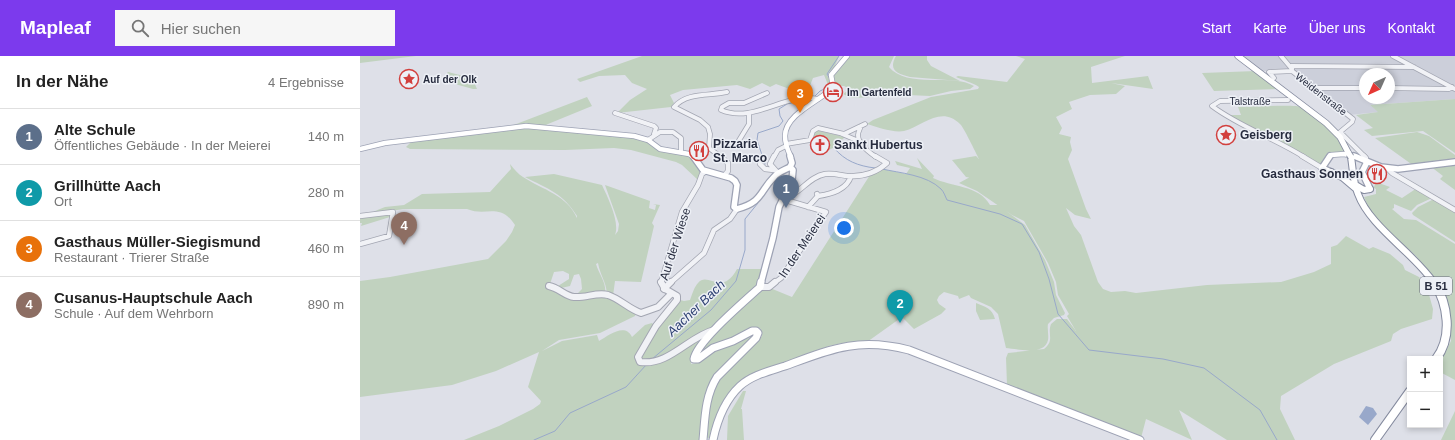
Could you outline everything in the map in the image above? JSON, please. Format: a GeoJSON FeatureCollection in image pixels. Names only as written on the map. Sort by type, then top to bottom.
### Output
{"type":"FeatureCollection","features":[{"type":"Feature","properties":{"kind":"highway","name":"B 51"},"geometry":{"type":"LineString","coordinates":[[1238,56],[1329,126],[1342,140],[1350,155],[1354,186],[1359,199],[1374,219],[1416,259],[1436,286],[1445,309],[1447,328],[1446,337],[1438,356]]}},
{"type":"Feature","properties":{"kind":"highway"},"geometry":{"type":"LineString","coordinates":[[1331,172],[1343,174],[1352,171]]}},
{"type":"Feature","properties":{"kind":"highway"},"geometry":{"type":"LineString","coordinates":[[1331,172],[1363,190],[1370,189]]}},
{"type":"Feature","properties":{"kind":"highway"},"geometry":{"type":"LineString","coordinates":[[1359,199],[1364,194],[1370,192],[1370,189]]}},
{"type":"Feature","properties":{"kind":"highway"},"geometry":{"type":"LineString","coordinates":[[1375,440],[1409,392]]}},
{"type":"Feature","properties":{"kind":"main road"},"geometry":{"type":"LineString","coordinates":[[702,440],[710,392],[714,381],[758,334],[757,331],[752,331],[737,340],[712,349],[699,359],[695,359],[695,355],[701,345],[715,330],[760,287],[782,198],[792,180],[793,170],[790,167],[792,163],[784,147],[784,134],[791,118],[815,98],[833,87],[831,77],[832,73],[847,56]]}},
{"type":"Feature","properties":{"kind":"main road"},"geometry":{"type":"LineString","coordinates":[[360,149],[467,132],[526,126],[621,134],[648,140],[660,149],[681,152],[692,156],[701,168],[706,171],[732,178],[736,182],[737,187],[733,204],[737,209],[748,205],[761,196],[776,171],[790,167]]}},
{"type":"Feature","properties":{"kind":"main road"},"geometry":{"type":"LineString","coordinates":[[1331,172],[1322,168],[1334,154],[1351,156],[1387,168],[1396,169],[1455,162]]}},
{"type":"Feature","properties":{"kind":"main road"},"geometry":{"type":"LineString","coordinates":[[1366,161],[1362,167],[1361,173],[1370,189]]}},
{"type":"Feature","properties":{"kind":"main road"},"geometry":{"type":"LineString","coordinates":[[713,440],[717,426],[731,396],[737,388],[745,382],[825,349],[863,343],[889,345],[909,350],[1140,440]]}},
{"type":"Feature","properties":{"kind":"street"},"geometry":{"type":"LineString","coordinates":[[1281,56],[1291,66],[1292,71]]}},
{"type":"Feature","properties":{"kind":"street"},"geometry":{"type":"LineString","coordinates":[[1393,56],[1453,88]]}},
{"type":"Feature","properties":{"kind":"street"},"geometry":{"type":"LineString","coordinates":[[1291,66],[1414,67]]}},
{"type":"Feature","properties":{"kind":"street","name":"Weidenstraße"},"geometry":{"type":"LineString","coordinates":[[1274,78],[1269,72],[1292,71],[1353,119],[1352,122],[1340,132],[1366,158],[1366,161]]}},
{"type":"Feature","properties":{"kind":"street"},"geometry":{"type":"LineString","coordinates":[[1314,88],[1359,88]]}},
{"type":"Feature","properties":{"kind":"street"},"geometry":{"type":"LineString","coordinates":[[1395,88],[1453,88]]}},
{"type":"Feature","properties":{"kind":"street"},"geometry":{"type":"LineString","coordinates":[[724,176],[728,171],[728,163],[709,148],[710,134],[707,127],[701,121],[674,106],[678,102],[687,98],[727,92]]}},
{"type":"Feature","properties":{"kind":"street"},"geometry":{"type":"LineString","coordinates":[[767,93],[744,103],[726,104],[721,108],[725,112],[749,113],[794,100],[815,98]]}},
{"type":"Feature","properties":{"kind":"street","name":"Talstraße"},"geometry":{"type":"LineString","coordinates":[[1288,100],[1220,101],[1212,106],[1227,118],[1286,147],[1309,162],[1322,168]]}},
{"type":"Feature","properties":{"kind":"street"},"geometry":{"type":"LineString","coordinates":[[615,113],[654,126],[656,128],[654,134]]}},
{"type":"Feature","properties":{"kind":"street"},"geometry":{"type":"LineString","coordinates":[[738,142],[749,124],[749,113]]}},
{"type":"Feature","properties":{"kind":"street"},"geometry":{"type":"LineString","coordinates":[[782,198],[793,195],[809,182],[821,175],[830,173],[851,176],[872,173],[887,164],[874,156],[860,140],[858,135],[863,125],[842,134]]}},
{"type":"Feature","properties":{"kind":"street"},"geometry":{"type":"LineString","coordinates":[[776,171],[770,164],[784,147],[809,140],[813,131],[818,128],[842,134],[854,140],[860,140]]}},
{"type":"Feature","properties":{"kind":"street"},"geometry":{"type":"LineString","coordinates":[[648,140],[654,134],[664,130],[677,134],[682,140],[681,152]]}},
{"type":"Feature","properties":{"kind":"street"},"geometry":{"type":"LineString","coordinates":[[760,164],[765,169],[776,171]]}},
{"type":"Feature","properties":{"kind":"street"},"geometry":{"type":"LineString","coordinates":[[1387,168],[1395,175],[1455,210]]}},
{"type":"Feature","properties":{"kind":"street","name":"Auf der Wiese"},"geometry":{"type":"LineString","coordinates":[[706,171],[702,174],[698,185],[682,212],[662,280],[662,286],[664,289],[677,296],[677,300],[656,326],[638,358],[640,362],[646,364],[667,357],[708,332],[715,330]]}},
{"type":"Feature","properties":{"kind":"street"},"geometry":{"type":"LineString","coordinates":[[808,206],[821,196],[842,190],[850,180],[851,176]]}},
{"type":"Feature","properties":{"kind":"street","name":"In der Meierei"},"geometry":{"type":"LineString","coordinates":[[760,287],[769,287],[781,278],[826,212],[782,198]]}},
{"type":"Feature","properties":{"kind":"street"},"geometry":{"type":"LineString","coordinates":[[664,289],[704,253],[714,230],[730,219],[737,209]]}},
{"type":"Feature","properties":{"kind":"street"},"geometry":{"type":"LineString","coordinates":[[360,216],[393,212],[389,236],[360,244]]}},
{"type":"Feature","properties":{"kind":"street","name":"Auf der Wiese"},"geometry":{"type":"LineString","coordinates":[[549,286],[557,286],[566,294],[573,297],[606,295],[641,313],[650,311],[660,306],[671,294]]}},
{"type":"Feature","properties":{"kind":"shaded area"},"geometry":{"type":"Polygon","coordinates":[[[1242,56],[1455,56],[1455,99],[1395,103],[1395,68],[1359,68],[1359,104],[1384,104],[1370,105],[1379,112],[1349,115],[1292,71],[1260,71],[1242,56]]]}},
{"type":"Feature","properties":{"kind":"green space"},"geometry":{"type":"Polygon","coordinates":[[[360,56],[416,56],[360,63],[360,56]]]}},
{"type":"Feature","properties":{"kind":"green space"},"geometry":{"type":"Polygon","coordinates":[[[642,56],[839,56],[834,68],[827,74],[832,87],[829,87],[824,75],[813,78],[809,88],[795,91],[776,84],[770,87],[762,83],[750,89],[737,85],[683,90],[670,95],[674,103],[671,107],[617,113],[630,100],[647,89],[632,83],[625,75],[599,76],[580,82],[577,79],[642,56]]]}},
{"type":"Feature","properties":{"kind":"green space"},"geometry":{"type":"Polygon","coordinates":[[[849,56],[894,56],[889,67],[897,74],[918,79],[965,82],[974,86],[970,89],[951,91],[930,96],[908,95],[854,98],[846,97],[847,96],[843,94],[850,89],[844,86],[834,86],[833,78],[835,73],[849,56]]]}},
{"type":"Feature","properties":{"kind":"green space"},"geometry":{"type":"Polygon","coordinates":[[[896,56],[927,56],[927,60],[931,66],[960,81],[910,77],[898,73],[893,68],[896,56]]]}},
{"type":"Feature","properties":{"kind":"green space"},"geometry":{"type":"Polygon","coordinates":[[[1016,56],[1125,56],[1091,67],[1092,83],[1148,76],[1153,89],[1111,83],[1125,86],[1116,94],[1090,95],[1069,102],[1072,109],[1056,117],[1062,128],[1059,134],[1071,137],[1070,142],[1072,150],[1068,159],[1091,219],[1075,215],[1066,208],[1074,226],[1081,235],[1098,282],[1103,289],[1111,292],[1125,291],[1136,293],[1207,285],[1281,282],[1314,272],[1331,264],[1331,247],[1337,245],[1346,236],[1369,249],[1373,247],[1390,254],[1403,265],[1405,270],[1419,277],[1428,291],[1433,309],[1432,319],[1401,329],[1393,334],[1391,341],[1334,364],[1281,396],[1280,409],[1295,440],[1227,440],[1179,410],[1192,440],[1146,419],[1141,438],[1007,385],[1006,358],[1008,353],[1044,349],[1050,340],[1051,324],[1057,319],[1067,319],[1076,331],[1067,316],[1069,314],[1058,295],[1056,282],[1048,263],[1024,221],[1012,215],[977,191],[959,183],[969,177],[966,177],[952,160],[976,156],[979,159],[962,126],[953,119],[946,116],[932,118],[904,131],[895,131],[867,124],[873,120],[931,97],[978,89],[979,87],[976,85],[956,77],[958,76],[1007,82],[1025,59],[1016,56]]]}},
{"type":"Feature","properties":{"kind":"green space"},"geometry":{"type":"Polygon","coordinates":[[[1256,71],[1279,89],[1214,91],[1202,73],[1256,71]]]}},
{"type":"Feature","properties":{"kind":"green space"},"geometry":{"type":"Polygon","coordinates":[[[448,72],[473,80],[477,89],[455,84],[447,73],[448,72]]]}},
{"type":"Feature","properties":{"kind":"green space"},"geometry":{"type":"Polygon","coordinates":[[[587,97],[592,106],[544,126],[511,126],[587,97]]]}},
{"type":"Feature","properties":{"kind":"green space"},"geometry":{"type":"Polygon","coordinates":[[[1455,99],[1455,153],[1423,131],[1372,136],[1364,130],[1373,128],[1356,115],[1378,112],[1370,105],[1455,99]]]}},
{"type":"Feature","properties":{"kind":"green space"},"geometry":{"type":"Polygon","coordinates":[[[1238,107],[1302,107],[1321,120],[1334,134],[1343,147],[1345,153],[1336,153],[1320,165],[1224,115],[1241,115],[1238,107]]]}},
{"type":"Feature","properties":{"kind":"green space"},"geometry":{"type":"Polygon","coordinates":[[[523,127],[620,134],[646,140],[654,147],[690,155],[700,173],[698,180],[682,165],[676,162],[631,150],[614,148],[565,150],[410,149],[406,147],[411,142],[523,127]]]}},
{"type":"Feature","properties":{"kind":"green space"},"geometry":{"type":"Polygon","coordinates":[[[815,130],[845,137],[833,148],[822,153],[816,149],[825,144],[822,141],[816,143],[812,139],[815,130]]]}},
{"type":"Feature","properties":{"kind":"green space"},"geometry":{"type":"Polygon","coordinates":[[[1417,132],[1429,136],[1455,155],[1455,161],[1414,166],[1375,138],[1417,132]]]}},
{"type":"Feature","properties":{"kind":"green space"},"geometry":{"type":"Polygon","coordinates":[[[917,158],[934,176],[933,178],[972,190],[985,198],[990,205],[998,205],[1025,225],[1045,260],[1054,282],[1056,295],[1065,313],[1064,315],[1054,318],[1048,324],[1048,340],[1046,345],[1036,350],[1006,348],[998,314],[991,307],[971,298],[969,295],[959,299],[958,296],[944,292],[937,300],[939,304],[946,309],[941,314],[914,329],[902,317],[867,342],[842,343],[829,346],[742,380],[731,391],[721,406],[709,438],[705,437],[714,384],[762,336],[760,328],[757,328],[705,349],[698,356],[709,338],[762,290],[770,288],[792,297],[870,175],[883,169],[906,174],[910,168],[897,165],[895,161],[922,169],[917,158]]]}},
{"type":"Feature","properties":{"kind":"green space"},"geometry":{"type":"Polygon","coordinates":[[[1455,163],[1455,190],[1440,179],[1443,176],[1430,166],[1455,163]]]}},
{"type":"Feature","properties":{"kind":"green space"},"geometry":{"type":"Polygon","coordinates":[[[510,164],[521,176],[561,198],[573,210],[577,218],[577,216],[572,208],[566,202],[554,192],[525,177],[554,174],[602,185],[615,217],[615,235],[618,231],[619,224],[605,185],[650,201],[649,208],[655,210],[656,205],[653,204],[660,205],[652,223],[654,226],[641,282],[615,281],[613,296],[607,294],[604,283],[605,295],[575,296],[582,289],[579,274],[574,275],[570,286],[561,288],[558,286],[569,279],[569,274],[563,271],[554,272],[549,287],[557,288],[565,294],[575,298],[607,296],[636,313],[635,316],[600,333],[559,340],[542,351],[562,341],[597,335],[599,341],[621,330],[629,333],[632,337],[645,325],[652,323],[655,327],[636,358],[638,365],[655,362],[674,354],[706,333],[710,332],[694,351],[691,364],[699,362],[720,347],[733,343],[750,334],[755,334],[710,383],[700,440],[464,440],[499,426],[540,404],[541,401],[528,387],[539,352],[496,371],[452,385],[360,397],[360,281],[488,259],[506,241],[515,225],[504,214],[498,212],[480,212],[467,209],[403,209],[373,214],[375,211],[385,207],[404,205],[422,194],[490,192],[511,169],[510,164]],[[598,263],[596,264],[604,282],[598,263]]]}},
{"type":"Feature","properties":{"kind":"green space"},"geometry":{"type":"Polygon","coordinates":[[[1376,182],[1390,187],[1386,190],[1402,198],[1417,188],[1432,198],[1417,205],[1411,211],[1394,204],[1394,208],[1392,209],[1404,219],[1416,220],[1455,244],[1455,380],[1443,374],[1443,356],[1451,341],[1451,323],[1435,280],[1416,256],[1382,225],[1370,211],[1364,197],[1376,194],[1376,189],[1370,186],[1374,187],[1376,182]]]}},
{"type":"Feature","properties":{"kind":"green space"},"geometry":{"type":"Polygon","coordinates":[[[1434,199],[1455,210],[1455,242],[1412,213],[1418,207],[1434,199]]]}},
{"type":"Feature","properties":{"kind":"green space"},"geometry":{"type":"Polygon","coordinates":[[[391,214],[390,217],[361,226],[362,223],[360,223],[360,217],[391,214]]]}},
{"type":"Feature","properties":{"kind":"green space"},"geometry":{"type":"Polygon","coordinates":[[[737,269],[763,269],[758,288],[718,325],[665,357],[641,361],[642,354],[650,338],[680,300],[690,300],[695,287],[702,280],[721,283],[731,277],[737,269]]]}},
{"type":"Feature","properties":{"kind":"green space"},"geometry":{"type":"Polygon","coordinates":[[[976,303],[990,310],[995,319],[980,320],[976,311],[976,303]]]}},
{"type":"Feature","properties":{"kind":"green space"},"geometry":{"type":"Polygon","coordinates":[[[743,391],[746,391],[741,409],[744,440],[727,440],[728,416],[743,391]]]}},
{"type":"Feature","properties":{"kind":"green space"},"geometry":{"type":"Polygon","coordinates":[[[1455,411],[1455,440],[1441,440],[1455,411]]]}},
{"type":"Feature","properties":{"kind":"water"},"geometry":{"type":"Polygon","coordinates":[[[1366,406],[1373,408],[1377,414],[1368,425],[1359,417],[1366,406]]]}},
{"type":"Feature","properties":{"kind":"waterway","name":"Aacher Bach"},"geometry":{"type":"LineString","coordinates":[[830,79],[827,74],[839,56]]}},
{"type":"Feature","properties":{"kind":"waterway","name":"Aacher Bach"},"geometry":{"type":"LineString","coordinates":[[814,97],[820,91],[831,86]]}},
{"type":"Feature","properties":{"kind":"waterway","name":"Aacher Bach"},"geometry":{"type":"LineString","coordinates":[[765,164],[757,140],[758,133],[779,126],[783,121],[780,116],[779,109],[787,104],[799,101]]}},
{"type":"Feature","properties":{"kind":"waterway"},"geometry":{"type":"LineString","coordinates":[[834,148],[847,160],[863,166],[875,168]]}},
{"type":"Feature","properties":{"kind":"waterway"},"geometry":{"type":"LineString","coordinates":[[882,169],[905,173],[921,178],[935,184],[941,189],[947,200],[1000,214],[1022,224],[1039,252],[1049,279],[1058,314],[1089,350],[1163,359],[1204,368],[1260,410],[1277,440]]}},
{"type":"Feature","properties":{"kind":"waterway","name":"Aacher Bach"},"geometry":{"type":"LineString","coordinates":[[652,359],[711,310],[736,281],[745,250],[745,219],[758,203]]}},
{"type":"Feature","properties":{"kind":"waterway"},"geometry":{"type":"LineString","coordinates":[[534,440],[555,431],[570,413],[626,387],[647,364]]}},
{"type":"Feature","properties":{"kind":"place","name":"Auf der Olk"},"geometry":{"type":"Point","coordinates":[409,79]}},
{"type":"Feature","properties":{"kind":"place","name":"Im Gartenfeld"},"geometry":{"type":"Point","coordinates":[833,92]}},
{"type":"Feature","properties":{"kind":"place","name":"Gasthaus Müller-Siegismund"},"geometry":{"type":"Point","coordinates":[800,113]}},
{"type":"Feature","properties":{"kind":"place","name":"Geisberg"},"geometry":{"type":"Point","coordinates":[1226,135]}},
{"type":"Feature","properties":{"kind":"place","name":"Sankt Hubertus"},"geometry":{"type":"Point","coordinates":[820,145]}},
{"type":"Feature","properties":{"kind":"place","name":"Pizzaria St. Marco"},"geometry":{"type":"Point","coordinates":[699,151]}},
{"type":"Feature","properties":{"kind":"place","name":"Gasthaus Sonnen"},"geometry":{"type":"Point","coordinates":[1377,174]}},
{"type":"Feature","properties":{"kind":"place","name":"Alte Schule"},"geometry":{"type":"Point","coordinates":[786,208]}},
{"type":"Feature","properties":{"kind":"place","name":"Cusanus-Hauptschule Aach"},"geometry":{"type":"Point","coordinates":[404,245]}},
{"type":"Feature","properties":{"kind":"place","name":"Grillhütte Aach"},"geometry":{"type":"Point","coordinates":[900,323]}}]}
